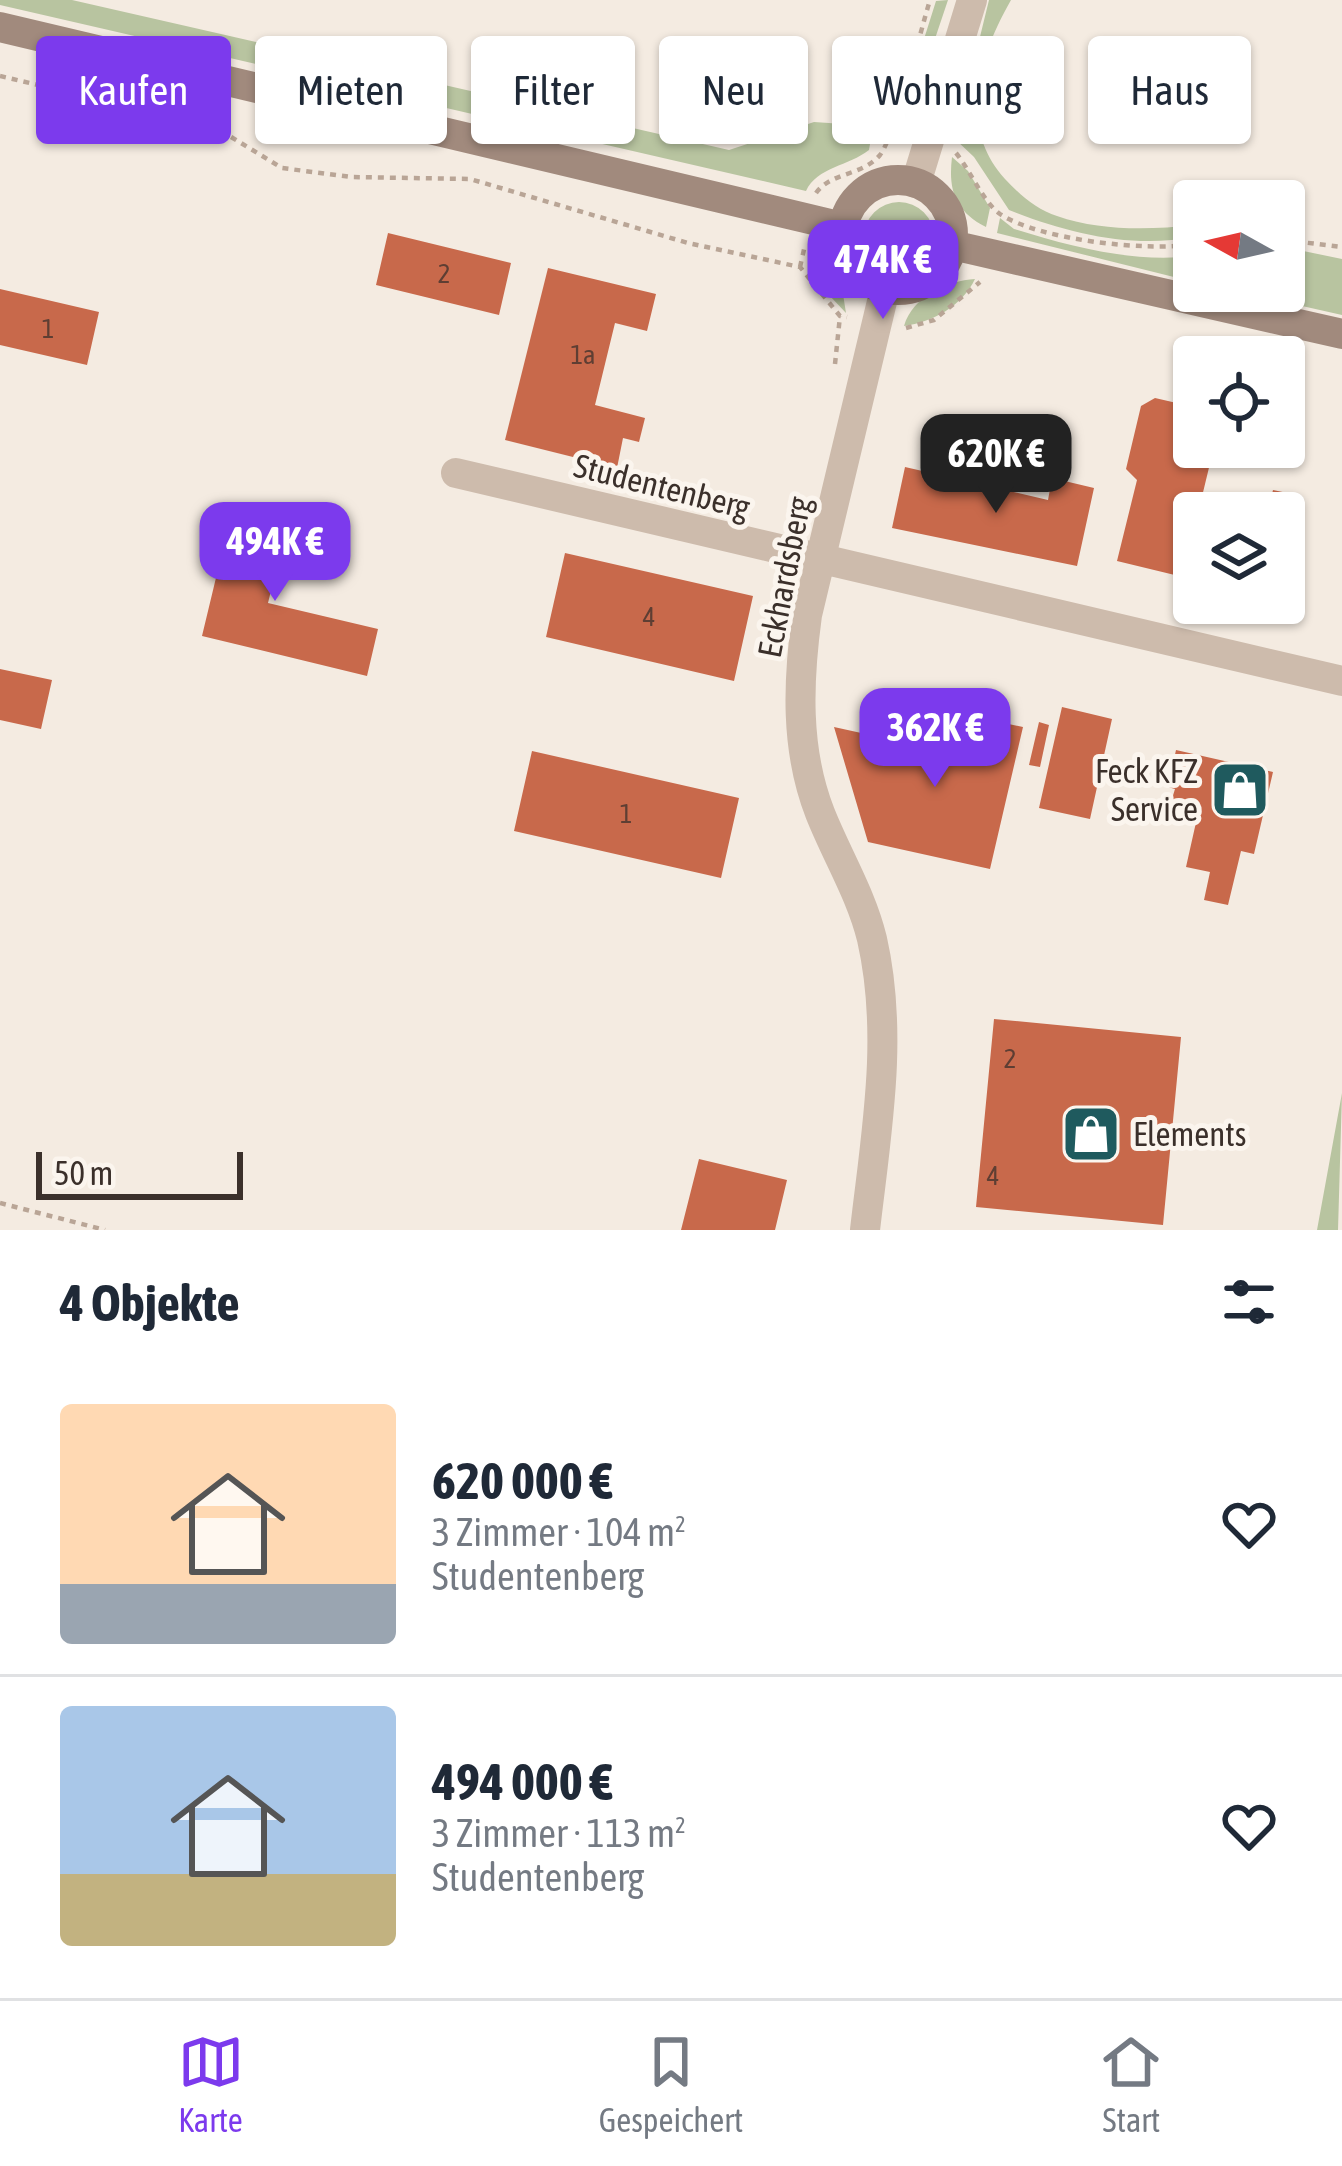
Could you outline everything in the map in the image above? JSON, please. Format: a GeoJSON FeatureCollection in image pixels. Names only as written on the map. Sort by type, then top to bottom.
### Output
{"type":"FeatureCollection","features":[{"type":"Feature","properties":{"kind":"main road"},"geometry":{"type":"LineString","coordinates":[[0,27],[843,227]]}},
{"type":"Feature","properties":{"kind":"main road"},"geometry":{"type":"LineString","coordinates":[[884,182],[916,183],[941,201],[953,230],[952,245],[946,262],[920,286],[885,290],[856,273],[843,244],[843,227],[848,212],[869,188],[884,182]]}},
{"type":"Feature","properties":{"kind":"main road"},"geometry":{"type":"LineString","coordinates":[[952,245],[1342,334]]}},
{"type":"Feature","properties":{"kind":"street"},"geometry":{"type":"LineString","coordinates":[[916,183],[972,0]]}},
{"type":"Feature","properties":{"kind":"street","name":"Eckhardsberg"},"geometry":{"type":"LineString","coordinates":[[865,1230],[881,1090],[879,985],[872,938],[855,886],[809,777],[800,716],[807,615],[885,290]]}},
{"type":"Feature","properties":{"kind":"street","name":"Studentenberg"},"geometry":{"type":"LineString","coordinates":[[456,473],[1342,682]]}},
{"type":"Feature","properties":{"kind":"path"},"geometry":{"type":"LineString","coordinates":[[816,189],[867,167],[886,146],[930,0]]}},
{"type":"Feature","properties":{"kind":"path"},"geometry":{"type":"LineString","coordinates":[[0,76],[213,126],[282,168],[351,177],[470,179],[688,243],[800,267],[840,316]]}},
{"type":"Feature","properties":{"kind":"path"},"geometry":{"type":"LineString","coordinates":[[956,152],[997,212],[1018,221],[1121,246],[1173,245]]}},
{"type":"Feature","properties":{"kind":"path"},"geometry":{"type":"LineString","coordinates":[[1305,243],[1342,248]]}},
{"type":"Feature","properties":{"kind":"path"},"geometry":{"type":"LineString","coordinates":[[905,328],[934,320],[979,286]]}},
{"type":"Feature","properties":{"kind":"path"},"geometry":{"type":"LineString","coordinates":[[0,1202],[105,1230]]}},
{"type":"Feature","properties":{"kind":"green space"},"geometry":{"type":"Polygon","coordinates":[[[0,0],[72,0],[230,36],[134,36],[0,5],[0,0]]]}},
{"type":"Feature","properties":{"kind":"green space"},"geometry":{"type":"Polygon","coordinates":[[[948,0],[936,36],[925,36],[936,1],[948,0]]]}},
{"type":"Feature","properties":{"kind":"green space"},"geometry":{"type":"Polygon","coordinates":[[[989,0],[1011,0],[994,36],[980,36],[989,0]]]}},
{"type":"Feature","properties":{"kind":"green space"},"geometry":{"type":"Polygon","coordinates":[[[231,36],[255,42],[255,64],[231,58],[231,36]]]}},
{"type":"Feature","properties":{"kind":"green space"},"geometry":{"type":"Polygon","coordinates":[[[447,86],[471,91],[471,114],[447,108],[447,86]]]}},
{"type":"Feature","properties":{"kind":"green space"},"geometry":{"type":"Polygon","coordinates":[[[814,122],[832,123],[832,144],[870,144],[869,150],[825,172],[806,191],[602,144],[635,144],[635,129],[659,134],[659,144],[703,144],[729,150],[747,144],[808,144],[808,124],[814,122]]]}},
{"type":"Feature","properties":{"kind":"green space"},"geometry":{"type":"Polygon","coordinates":[[[960,144],[984,144],[1005,179],[1042,210],[1090,224],[1173,227],[1173,240],[1100,237],[1009,210],[960,144]]]}},
{"type":"Feature","properties":{"kind":"green space"},"geometry":{"type":"Polygon","coordinates":[[[952,157],[968,171],[990,208],[986,227],[967,214],[956,198],[952,157]]]}},
{"type":"Feature","properties":{"kind":"green space"},"geometry":{"type":"Polygon","coordinates":[[[899,202],[924,212],[934,237],[924,262],[899,272],[874,262],[864,237],[874,212],[899,202]]]}},
{"type":"Feature","properties":{"kind":"green space"},"geometry":{"type":"Polygon","coordinates":[[[1000,218],[1014,229],[1058,242],[1102,252],[1173,258],[1173,277],[997,233],[1000,218]]]}},
{"type":"Feature","properties":{"kind":"green space"},"geometry":{"type":"Polygon","coordinates":[[[808,244],[839,269],[846,313],[812,277],[808,244]]]}},
{"type":"Feature","properties":{"kind":"green space"},"geometry":{"type":"Polygon","coordinates":[[[1305,251],[1342,259],[1342,315],[1305,307],[1305,251]]]}},
{"type":"Feature","properties":{"kind":"green space"},"geometry":{"type":"Polygon","coordinates":[[[975,279],[946,311],[904,326],[915,306],[932,292],[975,279]]]}},
{"type":"Feature","properties":{"kind":"green space"},"geometry":{"type":"Polygon","coordinates":[[[1342,1093],[1338,1230],[1317,1230],[1342,1093]]]}},
{"type":"Feature","properties":{"kind":"building"},"geometry":{"type":"Polygon","coordinates":[[[388,233],[511,263],[499,315],[376,285],[388,233]]]}},
{"type":"Feature","properties":{"kind":"building"},"geometry":{"type":"Polygon","coordinates":[[[548,268],[656,294],[647,331],[615,323],[595,405],[645,418],[639,442],[623,438],[617,468],[505,440],[548,268]]]}},
{"type":"Feature","properties":{"kind":"building"},"geometry":{"type":"Polygon","coordinates":[[[0,289],[99,312],[87,365],[0,345],[0,289]]]}},
{"type":"Feature","properties":{"kind":"building"},"geometry":{"type":"Polygon","coordinates":[[[1155,398],[1173,402],[1173,468],[1209,468],[1203,492],[1173,492],[1173,575],[1117,561],[1137,480],[1126,469],[1141,406],[1155,398]]]}},
{"type":"Feature","properties":{"kind":"building"},"geometry":{"type":"Polygon","coordinates":[[[905,467],[1048,500],[1052,478],[1094,488],[1077,566],[892,528],[905,467]]]}},
{"type":"Feature","properties":{"kind":"building"},"geometry":{"type":"Polygon","coordinates":[[[233,507],[288,520],[268,603],[378,629],[367,676],[202,636],[233,507]]]}},
{"type":"Feature","properties":{"kind":"building"},"geometry":{"type":"Polygon","coordinates":[[[565,553],[753,596],[734,681],[546,637],[565,553]]]}},
{"type":"Feature","properties":{"kind":"building"},"geometry":{"type":"Polygon","coordinates":[[[0,669],[52,680],[41,729],[0,720],[0,669]]]}},
{"type":"Feature","properties":{"kind":"building"},"geometry":{"type":"Polygon","coordinates":[[[1062,707],[1112,719],[1090,819],[1039,808],[1062,707]]]}},
{"type":"Feature","properties":{"kind":"building"},"geometry":{"type":"Polygon","coordinates":[[[961,714],[1023,727],[990,869],[868,842],[834,727],[952,753],[961,714]]]}},
{"type":"Feature","properties":{"kind":"building"},"geometry":{"type":"Polygon","coordinates":[[[1039,722],[1049,725],[1040,767],[1029,765],[1039,722]]]}},
{"type":"Feature","properties":{"kind":"building"},"geometry":{"type":"Polygon","coordinates":[[[1176,750],[1273,772],[1254,854],[1241,851],[1228,905],[1204,900],[1210,872],[1186,867],[1199,809],[1171,802],[1175,789],[1168,787],[1176,750]]]}},
{"type":"Feature","properties":{"kind":"building"},"geometry":{"type":"Polygon","coordinates":[[[532,751],[739,798],[721,878],[514,831],[532,751]]]}},
{"type":"Feature","properties":{"kind":"building"},"geometry":{"type":"Polygon","coordinates":[[[994,1019],[1181,1037],[1163,1225],[976,1207],[994,1019]]]}},
{"type":"Feature","properties":{"kind":"building"},"geometry":{"type":"Polygon","coordinates":[[[699,1159],[787,1180],[775,1230],[681,1230],[699,1159]]]}},
{"type":"Feature","properties":{"kind":"place","name":"Feck KFZ Service"},"geometry":{"type":"Point","coordinates":[1240,790]}},
{"type":"Feature","properties":{"kind":"place","name":"Elements"},"geometry":{"type":"Point","coordinates":[1091,1134]}}]}
